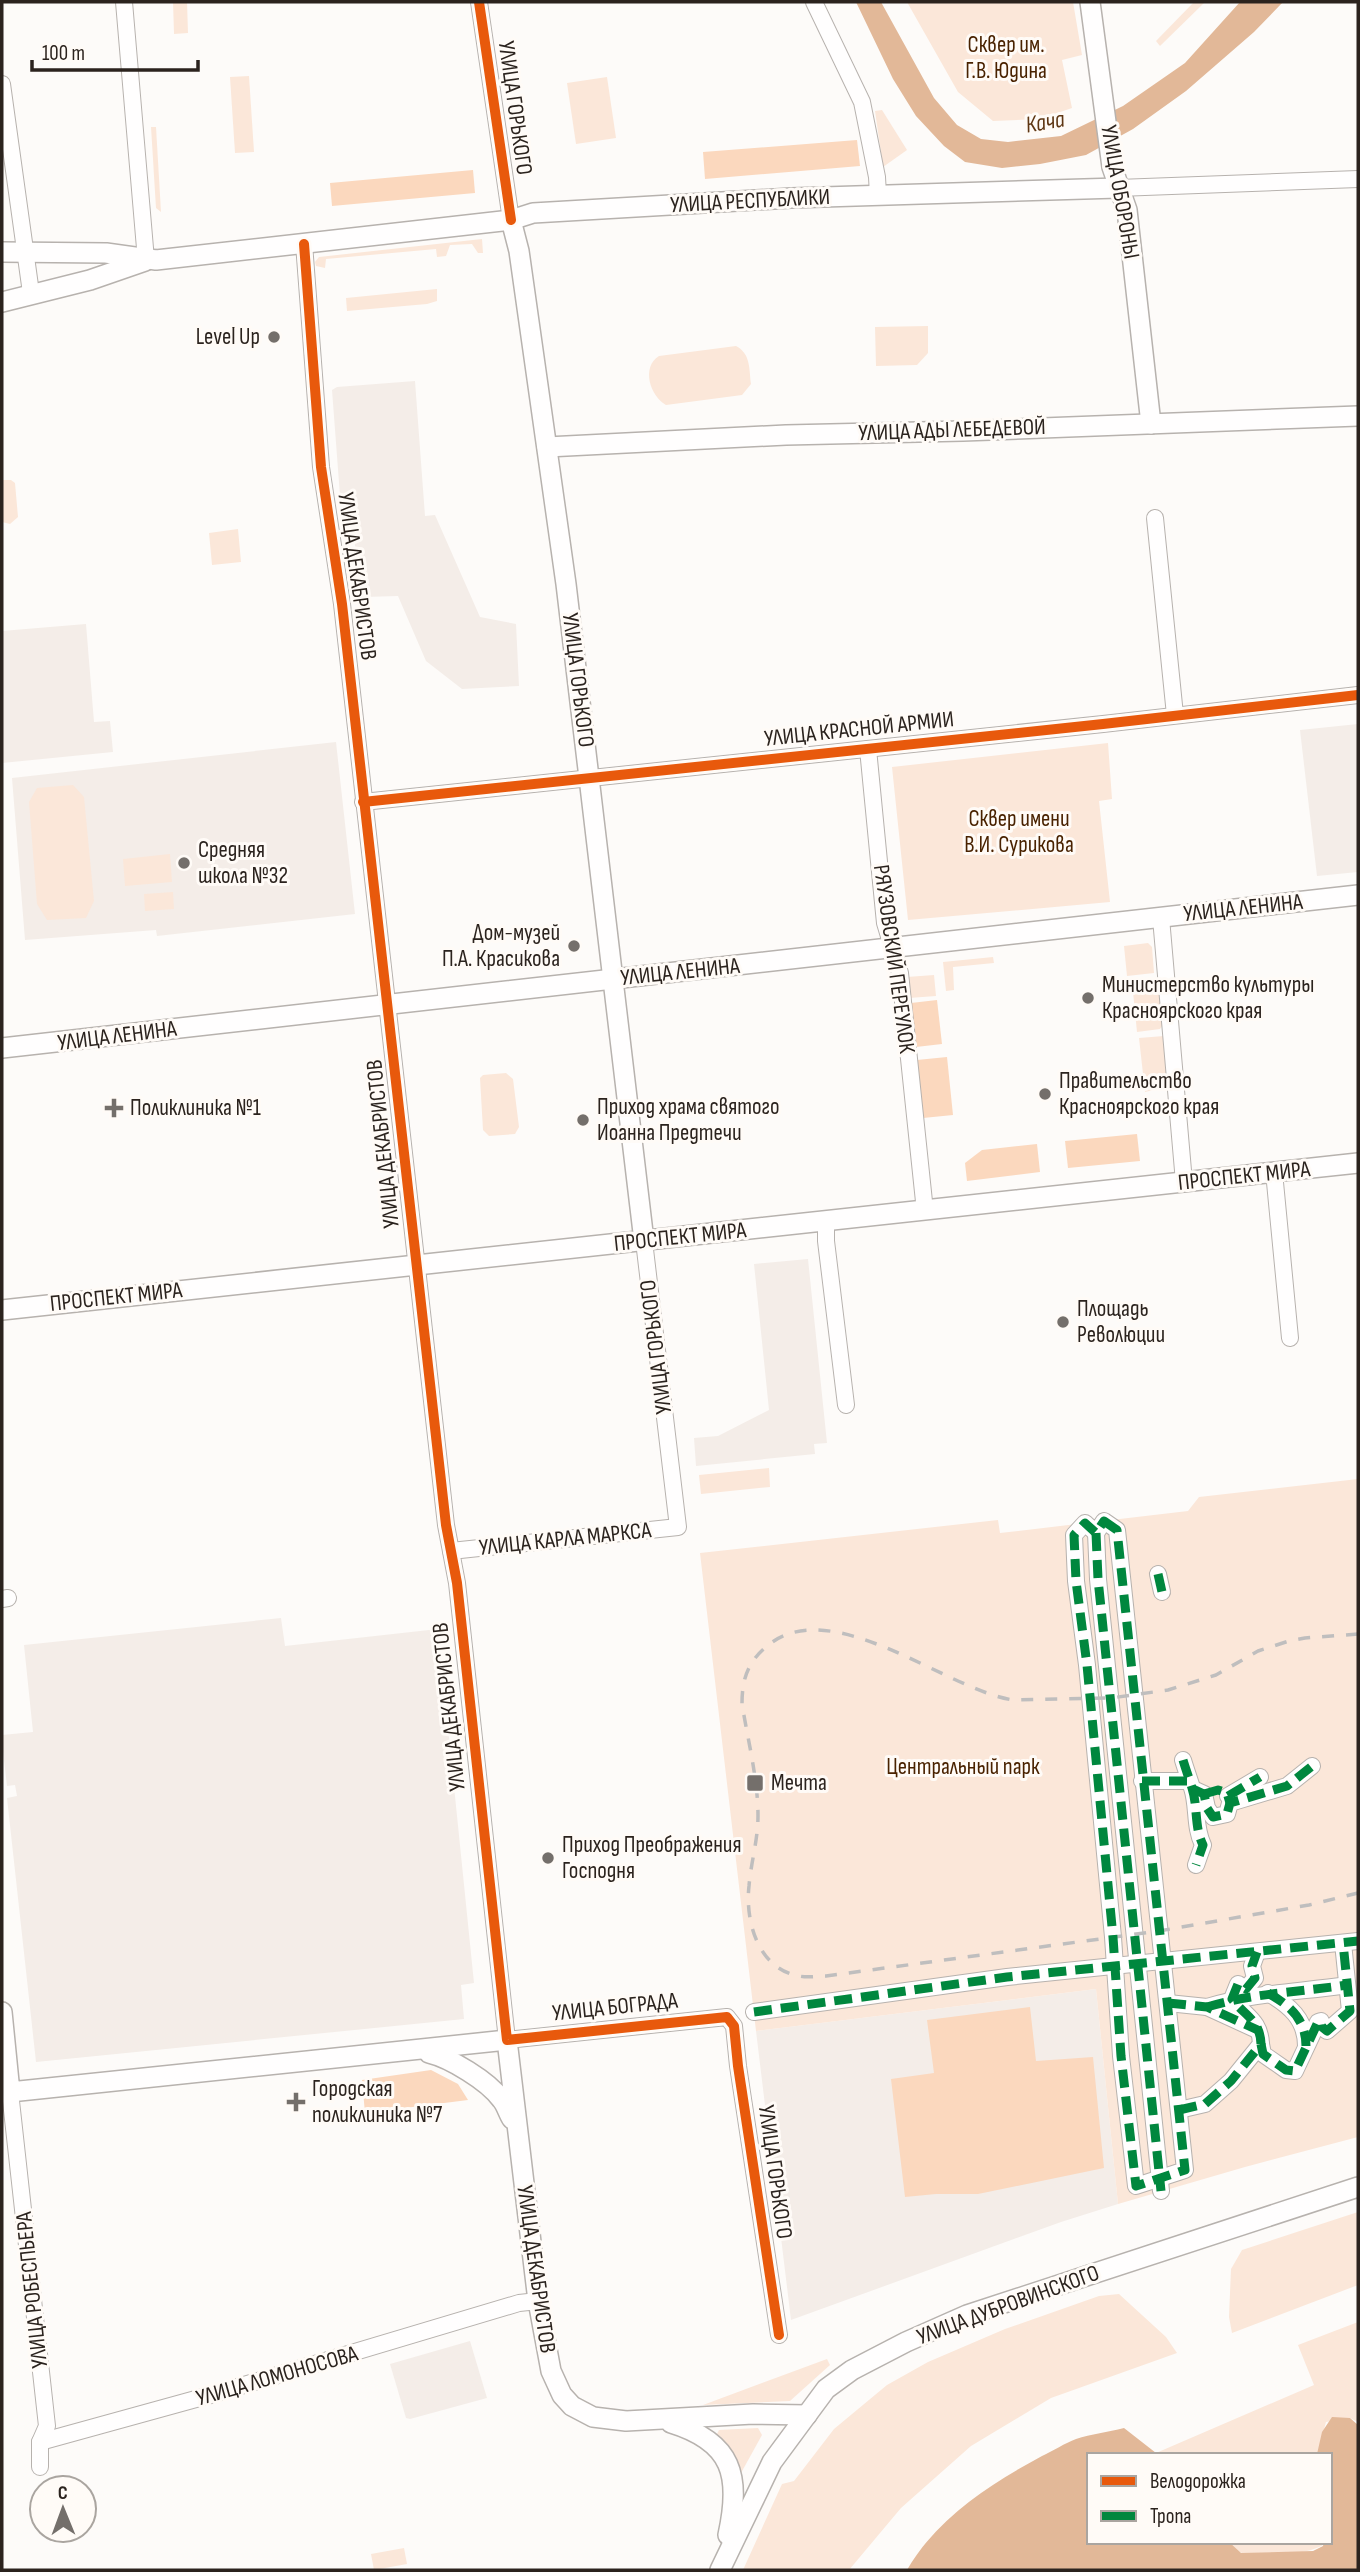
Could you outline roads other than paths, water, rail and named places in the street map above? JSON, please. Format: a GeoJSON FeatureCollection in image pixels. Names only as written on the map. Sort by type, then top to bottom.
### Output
{"type":"FeatureCollection","features":[{"type":"Feature","properties":{"kind":"main road","name":"УЛИЦА ОБОРОНЫ"},"geometry":{"type":"LineString","coordinates":[[1090,2],[1111,162],[1127,210],[1151,424]]}},
{"type":"Feature","properties":{"kind":"main road","name":"УЛИЦА РЕСПУБЛИКИ"},"geometry":{"type":"LineString","coordinates":[[2,302],[90,280],[145,260],[511,220],[533,213],[878,195],[1118,188]]}},
{"type":"Feature","properties":{"kind":"main road","name":"УЛИЦА ГОРЬКОГО"},"geometry":{"type":"LineString","coordinates":[[511,220],[519,251],[547,447],[590,778],[644,1241]]}},
{"type":"Feature","properties":{"kind":"main road","name":"УЛИЦА РЕСПУБЛИКИ"},"geometry":{"type":"LineString","coordinates":[[2,251],[106,253],[145,260]]}},
{"type":"Feature","properties":{"kind":"main road","name":"УЛИЦА АДЫ ЛЕБЕДЕВОЙ"},"geometry":{"type":"LineString","coordinates":[[547,447],[800,435],[1358,416]]}},
{"type":"Feature","properties":{"kind":"main road","name":"УЛИЦА ЛЕНИНА"},"geometry":{"type":"LineString","coordinates":[[2,1048],[1358,895]]}},
{"type":"Feature","properties":{"kind":"main road","name":"ПРОСПЕКТ МИРА"},"geometry":{"type":"LineString","coordinates":[[2,1310],[1358,1163]]}},
{"type":"Feature","properties":{"kind":"main road","name":"УЛИЦА РОБЕСПЬЕРА"},"geometry":{"type":"LineString","coordinates":[[2,2012],[6,2092]]}},
{"type":"Feature","properties":{"kind":"main road","name":"УЛИЦА БОГРАДА"},"geometry":{"type":"LineString","coordinates":[[6,2092],[507,2040]]}},
{"type":"Feature","properties":{"kind":"main road","name":"УЛИЦА ДЕКАБРИСТОВ"},"geometry":{"type":"LineString","coordinates":[[507,2040],[538,2301],[555,2383],[562,2395],[572,2406],[593,2417],[626,2421],[753,2414],[807,2415]]}},
{"type":"Feature","properties":{"kind":"main road"},"geometry":{"type":"LineString","coordinates":[[420,2050],[443,2056],[456,2063],[501,2098],[517,2130]]}},
{"type":"Feature","properties":{"kind":"main road","name":"УЛИЦА ДУБРОВИНСКОГО"},"geometry":{"type":"LineString","coordinates":[[721,2569],[772,2462],[826,2389],[852,2370],[967,2315],[1358,2187]]}},
{"type":"Feature","properties":{"kind":"main road"},"geometry":{"type":"LineString","coordinates":[[657,2419],[705,2436],[726,2460],[733,2484],[733,2508],[721,2569]]}},
{"type":"Feature","properties":{"kind":"street"},"geometry":{"type":"LineString","coordinates":[[124,2],[145,260]]}},
{"type":"Feature","properties":{"kind":"street","name":"УЛИЦА ГОРЬКОГО"},"geometry":{"type":"LineString","coordinates":[[480,2],[511,220]]}},
{"type":"Feature","properties":{"kind":"street"},"geometry":{"type":"LineString","coordinates":[[814,2],[862,102],[878,195]]}},
{"type":"Feature","properties":{"kind":"street"},"geometry":{"type":"LineString","coordinates":[[2,84],[31,293]]}},
{"type":"Feature","properties":{"kind":"street","name":"УЛИЦА РЕСПУБЛИКИ"},"geometry":{"type":"LineString","coordinates":[[1118,188],[1358,179]]}},
{"type":"Feature","properties":{"kind":"street","name":"УЛИЦА ДЕКАБРИСТОВ"},"geometry":{"type":"LineString","coordinates":[[304,244],[321,467],[342,604],[446,1525],[472,1715],[507,2040]]}},
{"type":"Feature","properties":{"kind":"street"},"geometry":{"type":"LineString","coordinates":[[1155,518],[1175,715]]}},
{"type":"Feature","properties":{"kind":"street","name":"УЛИЦА КРАСНОЙ АРМИИ"},"geometry":{"type":"LineString","coordinates":[[363,802],[1358,695]]}},
{"type":"Feature","properties":{"kind":"street","name":"РЯУЗОВСКИЙ ПЕРЕУЛОК"},"geometry":{"type":"LineString","coordinates":[[868,749],[885,923],[900,973],[925,1211]]}},
{"type":"Feature","properties":{"kind":"street"},"geometry":{"type":"LineString","coordinates":[[1161,918],[1184,1182]]}},
{"type":"Feature","properties":{"kind":"street"},"geometry":{"type":"LineString","coordinates":[[1274,1172],[1290,1338]]}},
{"type":"Feature","properties":{"kind":"street"},"geometry":{"type":"LineString","coordinates":[[826,1222],[846,1405]]}},
{"type":"Feature","properties":{"kind":"street","name":"УЛИЦА ГОРЬКОГО"},"geometry":{"type":"LineString","coordinates":[[644,1241],[678,1527]]}},
{"type":"Feature","properties":{"kind":"street"},"geometry":{"type":"LineString","coordinates":[[1096,1533],[1085,1523],[1074,1535],[1076,1581],[1087,1665],[1116,1965],[1121,2056],[1136,2186],[1161,2185],[1185,2170],[1117,1531],[1104,1521],[1096,1533],[1098,1579],[1161,2185]]}},
{"type":"Feature","properties":{"kind":"street","name":"УЛИЦА КАРЛА МАРКСА"},"geometry":{"type":"LineString","coordinates":[[451,1551],[678,1527]]}},
{"type":"Feature","properties":{"kind":"street"},"geometry":{"type":"LineString","coordinates":[[1158,1574],[1162,1592]]}},
{"type":"Feature","properties":{"kind":"street"},"geometry":{"type":"LineString","coordinates":[[1184,1760],[1195,1788],[1213,1817]]}},
{"type":"Feature","properties":{"kind":"street"},"geometry":{"type":"LineString","coordinates":[[1229,1799],[1257,1785],[1287,1786],[1312,1766]]}},
{"type":"Feature","properties":{"kind":"street"},"geometry":{"type":"LineString","coordinates":[[1143,1781],[1227,1793],[1227,1814],[1213,1817]]}},
{"type":"Feature","properties":{"kind":"street"},"geometry":{"type":"LineString","coordinates":[[1195,1788],[1197,1834],[1203,1845]]}},
{"type":"Feature","properties":{"kind":"street"},"geometry":{"type":"LineString","coordinates":[[1196,1865],[1213,1817]]}},
{"type":"Feature","properties":{"kind":"street"},"geometry":{"type":"LineString","coordinates":[[754,2012],[1007,1977],[1163,1959],[1351,1942],[1348,1985],[1350,2011],[1327,2031],[1322,2027],[1321,2021],[1318,2022],[1295,2071],[1286,2070],[1263,2054],[1253,2019],[1232,1999]]}},
{"type":"Feature","properties":{"kind":"street"},"geometry":{"type":"LineString","coordinates":[[1232,1999],[1238,1984],[1246,1989],[1255,1979],[1252,1966],[1257,1952]]}},
{"type":"Feature","properties":{"kind":"street"},"geometry":{"type":"LineString","coordinates":[[1168,2003],[1207,2007],[1232,1999],[1268,1993],[1348,1985]]}},
{"type":"Feature","properties":{"kind":"street"},"geometry":{"type":"LineString","coordinates":[[1268,1993],[1295,2013],[1306,2046]]}},
{"type":"Feature","properties":{"kind":"street"},"geometry":{"type":"LineString","coordinates":[[1207,2007],[1260,2038]]}},
{"type":"Feature","properties":{"kind":"street","name":"УЛИЦА ГОРЬКОГО"},"geometry":{"type":"LineString","coordinates":[[727,2017],[734,2026],[779,2335]]}},
{"type":"Feature","properties":{"kind":"street","name":"УЛИЦА БОГРАДА"},"geometry":{"type":"LineString","coordinates":[[507,2040],[727,2017]]}},
{"type":"Feature","properties":{"kind":"street"},"geometry":{"type":"LineString","coordinates":[[1179,2110],[1205,2104],[1231,2081],[1260,2038]]}},
{"type":"Feature","properties":{"kind":"street","name":"УЛИЦА РОБЕСПЬЕРА"},"geometry":{"type":"LineString","coordinates":[[6,2092],[47,2426],[40,2442]]}},
{"type":"Feature","properties":{"kind":"street","name":"УЛИЦА ЛОМОНОСОВА"},"geometry":{"type":"LineString","coordinates":[[40,2442],[214,2395],[519,2303],[538,2301]]}},
{"type":"Feature","properties":{"kind":"street"},"geometry":{"type":"LineString","coordinates":[[40,2442],[40,2467]]}},
{"type":"Feature","properties":{"kind":"railway"},"geometry":{"type":"LineString","coordinates":[[1358,1634],[1289,1641],[1258,1651],[1216,1675],[1168,1690],[1111,1698],[1013,1700],[986,1693],[855,1637],[822,1630],[792,1633],[766,1647],[754,1659],[743,1687],[742,1704],[758,1802],[757,1834],[748,1900],[749,1914],[757,1942],[764,1954],[785,1972],[809,1977],[826,1976],[1159,1931],[1309,1905],[1358,1893]]}},
{"type":"Feature","properties":{"kind":"place","name":"Level Up"},"geometry":{"type":"Point","coordinates":[274,337]}},
{"type":"Feature","properties":{"kind":"place","name":"Средняя школа №32"},"geometry":{"type":"Point","coordinates":[184,863]}},
{"type":"Feature","properties":{"kind":"place","name":"Дом-музей П.А. Красикова"},"geometry":{"type":"Point","coordinates":[574,946]}},
{"type":"Feature","properties":{"kind":"place","name":"Министерство культуры Красноярского края"},"geometry":{"type":"Point","coordinates":[1088,998]}},
{"type":"Feature","properties":{"kind":"place","name":"Правительство Красноярского края"},"geometry":{"type":"Point","coordinates":[1045,1094]}},
{"type":"Feature","properties":{"kind":"place","name":"Поликлиника №1"},"geometry":{"type":"Point","coordinates":[114,1108]}},
{"type":"Feature","properties":{"kind":"place","name":"Приход храма святого Иоанна Предтечи"},"geometry":{"type":"Point","coordinates":[583,1120]}},
{"type":"Feature","properties":{"kind":"place","name":"Площадь Революции"},"geometry":{"type":"Point","coordinates":[1063,1322]}},
{"type":"Feature","properties":{"kind":"place","name":"Мечта"},"geometry":{"type":"Point","coordinates":[755,1783]}},
{"type":"Feature","properties":{"kind":"place","name":"Приход Преображения Господня"},"geometry":{"type":"Point","coordinates":[548,1858]}},
{"type":"Feature","properties":{"kind":"place","name":"Городская поликлиника №7"},"geometry":{"type":"Point","coordinates":[296,2102]}},
{"type":"Feature","properties":{"kind":"park label","name":"Сквер им. Г.В. Юдина"},"geometry":{"type":"Point","coordinates":[1006,58]}},
{"type":"Feature","properties":{"kind":"park label","name":"Сквер имени В.И. Сурикова"},"geometry":{"type":"Point","coordinates":[1019,832]}},
{"type":"Feature","properties":{"kind":"park label","name":"Центральный парк"},"geometry":{"type":"Point","coordinates":[963,1767]}},
{"type":"Feature","properties":{"kind":"water label","name":"Кача"},"geometry":{"type":"Point","coordinates":[1045,122]}}]}
